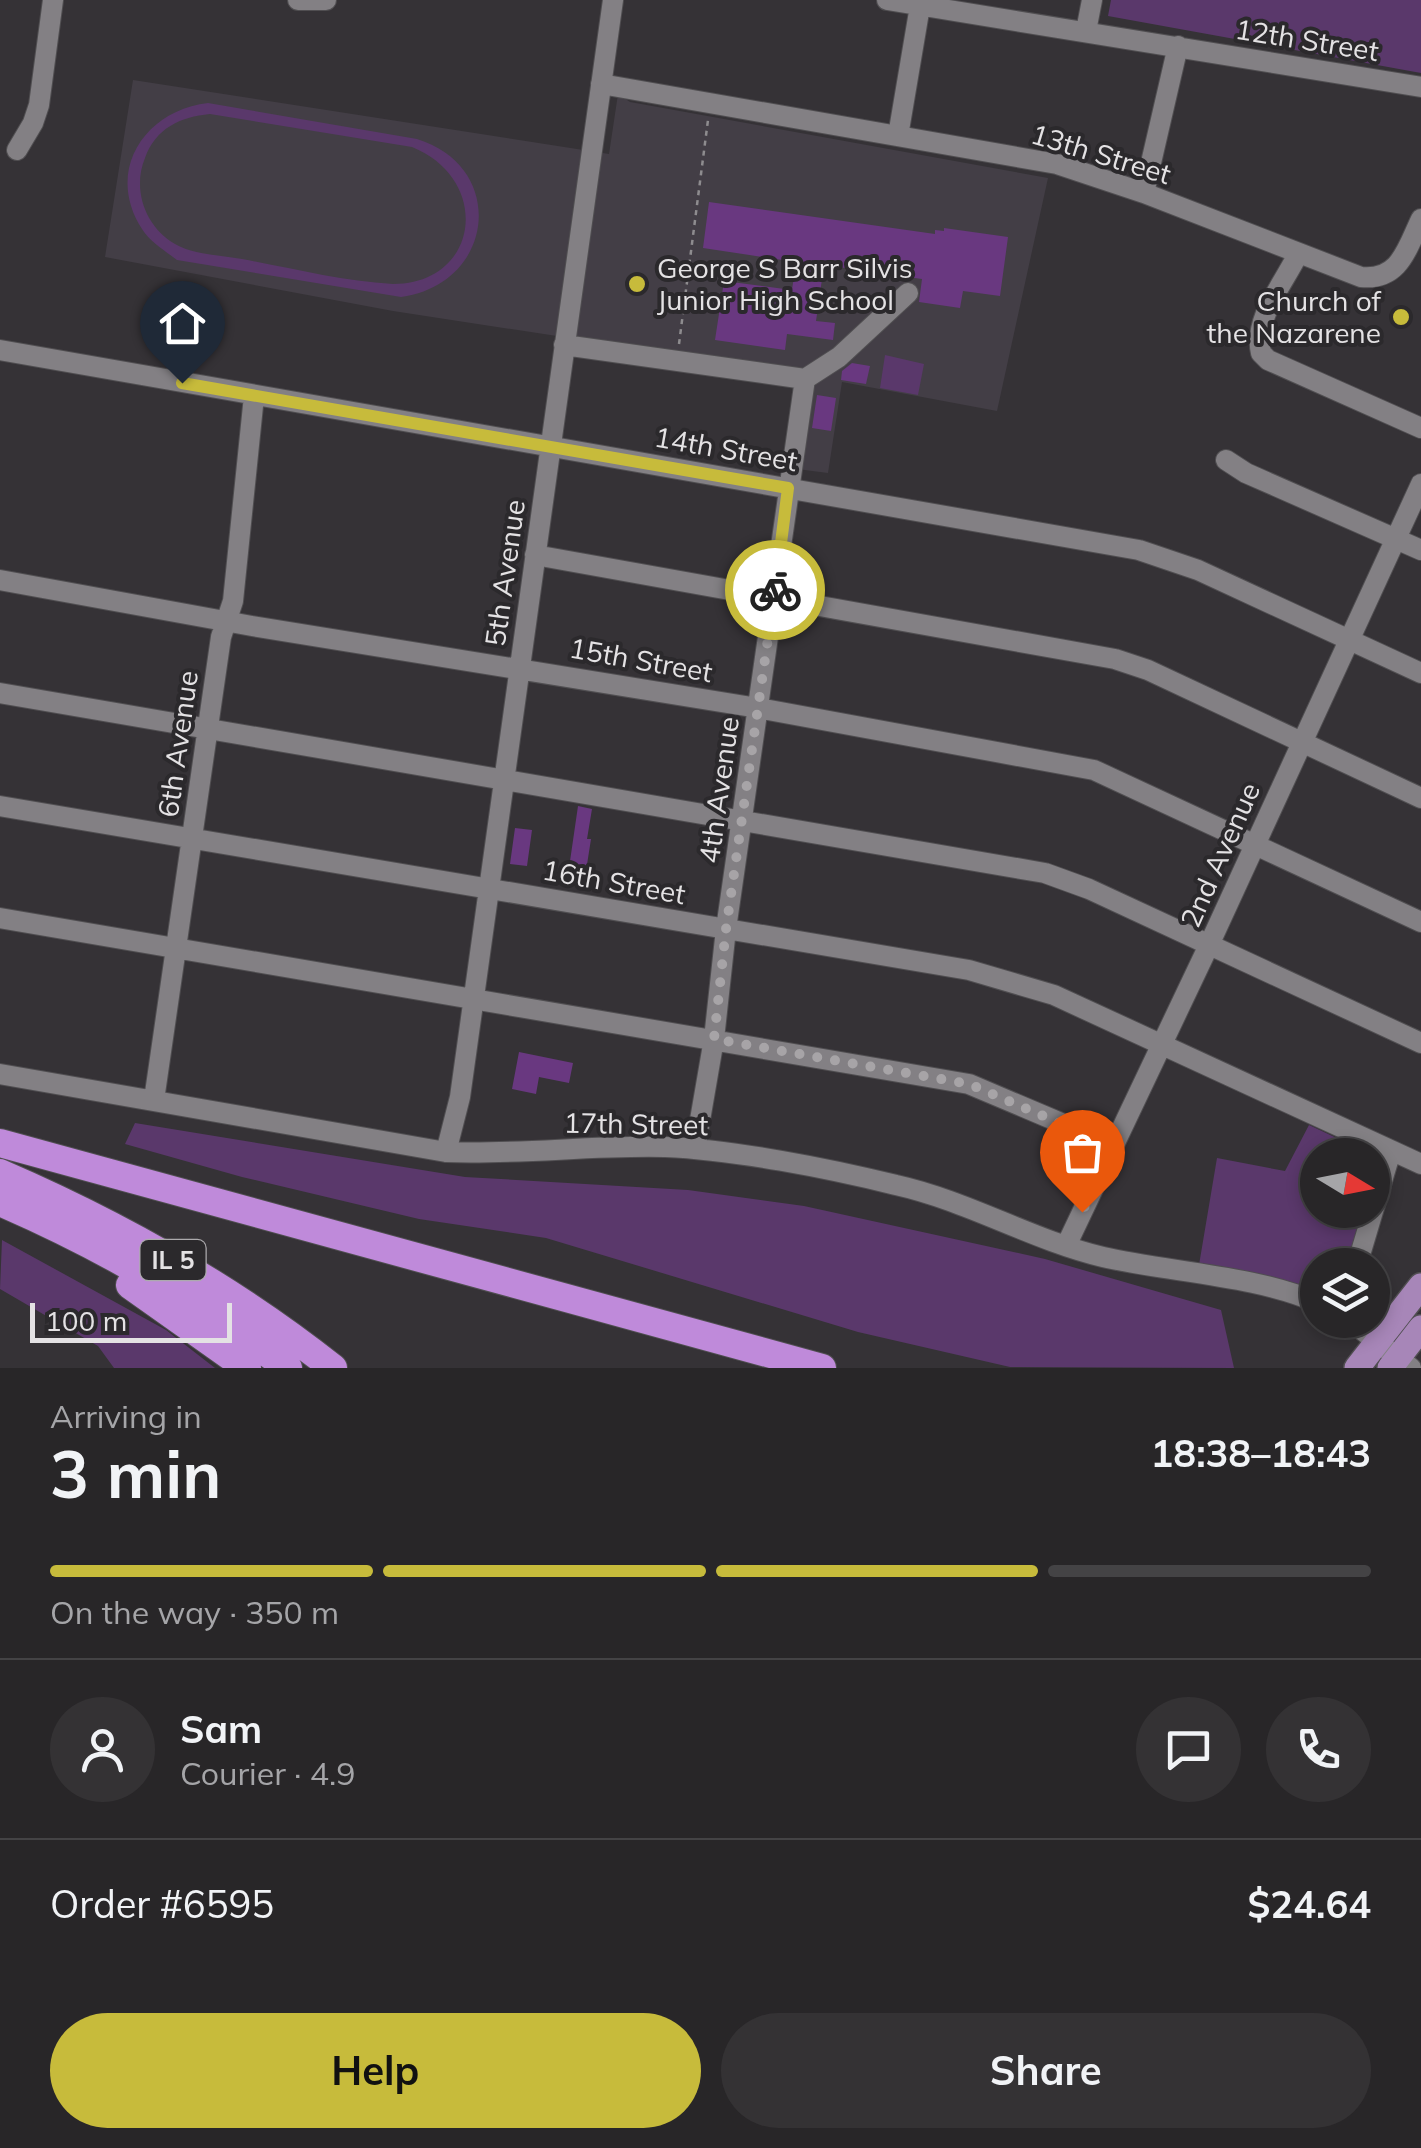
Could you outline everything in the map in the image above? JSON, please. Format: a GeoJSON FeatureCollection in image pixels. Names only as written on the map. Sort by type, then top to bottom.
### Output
{"type":"FeatureCollection","features":[{"type":"Feature","properties":{"kind":"highway"},"geometry":{"type":"LineString","coordinates":[[0,1143],[822,1368]]}},
{"type":"Feature","properties":{"kind":"highway","name":"IL 5"},"geometry":{"type":"LineString","coordinates":[[0,1173],[94,1217],[184,1266],[333,1368]]}},
{"type":"Feature","properties":{"kind":"highway"},"geometry":{"type":"LineString","coordinates":[[0,1204],[131,1286],[247,1368]]}},
{"type":"Feature","properties":{"kind":"highway","name":"IL 5"},"geometry":{"type":"LineString","coordinates":[[0,1204],[141,1272],[288,1368]]}},
{"type":"Feature","properties":{"kind":"main road"},"geometry":{"type":"LineString","coordinates":[[1357,1368],[1421,1286]]}},
{"type":"Feature","properties":{"kind":"main road"},"geometry":{"type":"LineString","coordinates":[[1400,1365],[1421,1328]]}},
{"type":"Feature","properties":{"kind":"street"},"geometry":{"type":"LineString","coordinates":[[17,150],[34,124],[39,105],[53,0]]}},
{"type":"Feature","properties":{"kind":"street"},"geometry":{"type":"LineString","coordinates":[[298,0],[326,0]]}},
{"type":"Feature","properties":{"kind":"street","name":"5th Avenue"},"geometry":{"type":"LineString","coordinates":[[446,1152],[460,1097],[613,0]]}},
{"type":"Feature","properties":{"kind":"street","name":"12th Street"},"geometry":{"type":"LineString","coordinates":[[887,0],[1421,87]]}},
{"type":"Feature","properties":{"kind":"street"},"geometry":{"type":"LineString","coordinates":[[1086,30],[1092,0]]}},
{"type":"Feature","properties":{"kind":"street"},"geometry":{"type":"LineString","coordinates":[[898,136],[920,6]]}},
{"type":"Feature","properties":{"kind":"street"},"geometry":{"type":"LineString","coordinates":[[1144,193],[1178,46]]}},
{"type":"Feature","properties":{"kind":"street","name":"13th Street"},"geometry":{"type":"LineString","coordinates":[[601,84],[1057,164],[1144,193],[1362,278],[1383,276],[1400,264],[1421,219]]}},
{"type":"Feature","properties":{"kind":"street"},"geometry":{"type":"LineString","coordinates":[[1298,254],[1268,310],[1260,336],[1262,353],[1268,360],[1421,428]]}},
{"type":"Feature","properties":{"kind":"street"},"geometry":{"type":"LineString","coordinates":[[564,345],[805,379],[839,357],[908,293]]}},
{"type":"Feature","properties":{"kind":"street","name":"14th Street"},"geometry":{"type":"LineString","coordinates":[[0,350],[1140,550],[1198,570],[1421,673]]}},
{"type":"Feature","properties":{"kind":"street","name":"4th Avenue"},"geometry":{"type":"LineString","coordinates":[[695,1149],[714,1039],[726,929],[805,379]]}},
{"type":"Feature","properties":{"kind":"street","name":"6th Avenue"},"geometry":{"type":"LineString","coordinates":[[154,1100],[221,637],[233,601],[254,396]]}},
{"type":"Feature","properties":{"kind":"street"},"geometry":{"type":"LineString","coordinates":[[1226,460],[1246,473],[1421,550]]}},
{"type":"Feature","properties":{"kind":"street","name":"2nd Avenue"},"geometry":{"type":"LineString","coordinates":[[1066,1246],[1421,484]]}},
{"type":"Feature","properties":{"kind":"street"},"geometry":{"type":"LineString","coordinates":[[534,556],[1080,651],[1132,664],[1421,798]]}},
{"type":"Feature","properties":{"kind":"street","name":"15th Street"},"geometry":{"type":"LineString","coordinates":[[0,580],[758,708],[1094,770],[1421,922]]}},
{"type":"Feature","properties":{"kind":"street"},"geometry":{"type":"LineString","coordinates":[[0,693],[1046,873],[1421,1043]]}},
{"type":"Feature","properties":{"kind":"street","name":"16th Street"},"geometry":{"type":"LineString","coordinates":[[0,806],[969,970],[1054,996],[1362,1138]]}},
{"type":"Feature","properties":{"kind":"street"},"geometry":{"type":"LineString","coordinates":[[0,918],[969,1084],[1113,1146]]}},
{"type":"Feature","properties":{"kind":"street","name":"17th Street"},"geometry":{"type":"LineString","coordinates":[[0,1074],[446,1152],[695,1149],[845,1174],[910,1188],[1066,1246],[1300,1297]]}},
{"type":"Feature","properties":{"kind":"street","name":"16th Street"},"geometry":{"type":"LineString","coordinates":[[1390,1151],[1421,1164]]}},
{"type":"Feature","properties":{"kind":"street"},"geometry":{"type":"LineString","coordinates":[[1372,1338],[1400,1365]]}},
{"type":"Feature","properties":{"kind":"path"},"geometry":{"type":"LineString","coordinates":[[677,361],[710,123],[702,114]]}},
{"type":"Feature","properties":{"kind":"shaded area"},"geometry":{"type":"Polygon","coordinates":[[[1111,0],[1421,0],[1421,73],[1108,16],[1111,0]]]}},
{"type":"Feature","properties":{"kind":"shaded area","name":"George S Barr Silvis Junior High School"},"geometry":{"type":"Polygon","coordinates":[[[133,80],[609,154],[618,94],[630,102],[1048,178],[997,411],[842,382],[828,473],[797,469],[811,375],[393,311],[105,257],[133,80]]]}},
{"type":"Feature","properties":{"kind":"shaded area"},"geometry":{"type":"Polygon","coordinates":[[[208,103],[417,139],[446,153],[466,174],[477,198],[478,224],[471,249],[456,271],[432,288],[401,297],[177,260],[142,229],[131,207],[128,185],[130,165],[150,130],[186,108],[208,103]],[[210,114],[179,121],[162,132],[145,158],[141,194],[156,228],[175,244],[190,250],[355,280],[393,284],[422,279],[444,267],[458,249],[465,228],[464,205],[455,182],[438,162],[412,147],[210,114]]]}},
{"type":"Feature","properties":{"kind":"shaded area"},"geometry":{"type":"Polygon","coordinates":[[[885,355],[924,364],[918,395],[880,388],[885,355]]]}},
{"type":"Feature","properties":{"kind":"shaded area"},"geometry":{"type":"Polygon","coordinates":[[[135,1123],[465,1177],[688,1190],[804,1206],[1045,1259],[1221,1310],[1234,1368],[1010,1367],[858,1332],[546,1238],[419,1219],[242,1177],[125,1144],[135,1123]]]}},
{"type":"Feature","properties":{"kind":"shaded area"},"geometry":{"type":"Polygon","coordinates":[[[1309,1125],[1337,1138],[1302,1138],[1309,1125]]]}},
{"type":"Feature","properties":{"kind":"shaded area"},"geometry":{"type":"Polygon","coordinates":[[[1300,1142],[1300,1228],[1358,1228],[1352,1248],[1300,1248],[1300,1289],[1199,1265],[1217,1158],[1285,1171],[1300,1142]]]}},
{"type":"Feature","properties":{"kind":"shaded area"},"geometry":{"type":"Polygon","coordinates":[[[2,1240],[166,1330],[215,1368],[114,1368],[98,1346],[0,1289],[2,1240]]]}},
{"type":"Feature","properties":{"kind":"building"},"geometry":{"type":"Polygon","coordinates":[[[709,202],[935,234],[935,230],[944,228],[1008,237],[1000,296],[963,291],[960,308],[919,302],[922,279],[824,265],[816,321],[835,323],[833,340],[787,334],[785,350],[715,340],[724,281],[792,290],[796,262],[703,248],[709,202]]]}},
{"type":"Feature","properties":{"kind":"building"},"geometry":{"type":"Polygon","coordinates":[[[852,363],[870,366],[866,384],[841,380],[842,371],[852,363]]]}},
{"type":"Feature","properties":{"kind":"building"},"geometry":{"type":"Polygon","coordinates":[[[817,395],[836,398],[831,431],[812,428],[817,395]]]}},
{"type":"Feature","properties":{"kind":"building"},"geometry":{"type":"Polygon","coordinates":[[[578,806],[592,809],[586,871],[569,868],[578,806]]]}},
{"type":"Feature","properties":{"kind":"building"},"geometry":{"type":"Polygon","coordinates":[[[515,828],[532,830],[527,866],[510,864],[515,828]]]}},
{"type":"Feature","properties":{"kind":"building"},"geometry":{"type":"Polygon","coordinates":[[[519,1052],[573,1063],[569,1083],[539,1077],[536,1094],[512,1089],[519,1052]]]}},
{"type":"Feature","properties":{"kind":"way so far"},"geometry":{"type":"LineString","coordinates":[[775,590],[714,1039],[969,1084],[1113,1146],[1082,1212]]}},
{"type":"Feature","properties":{"kind":"place","name":"George S Barr Silvis Junior High School"},"geometry":{"type":"Point","coordinates":[637,284]}},
{"type":"Feature","properties":{"kind":"place","name":"Church of the Nazarene"},"geometry":{"type":"Point","coordinates":[1401,317]}},
{"type":"Feature","properties":{"kind":"route"},"geometry":{"type":"LineString","coordinates":[[182,383],[788,488],[775,590]]}}]}
